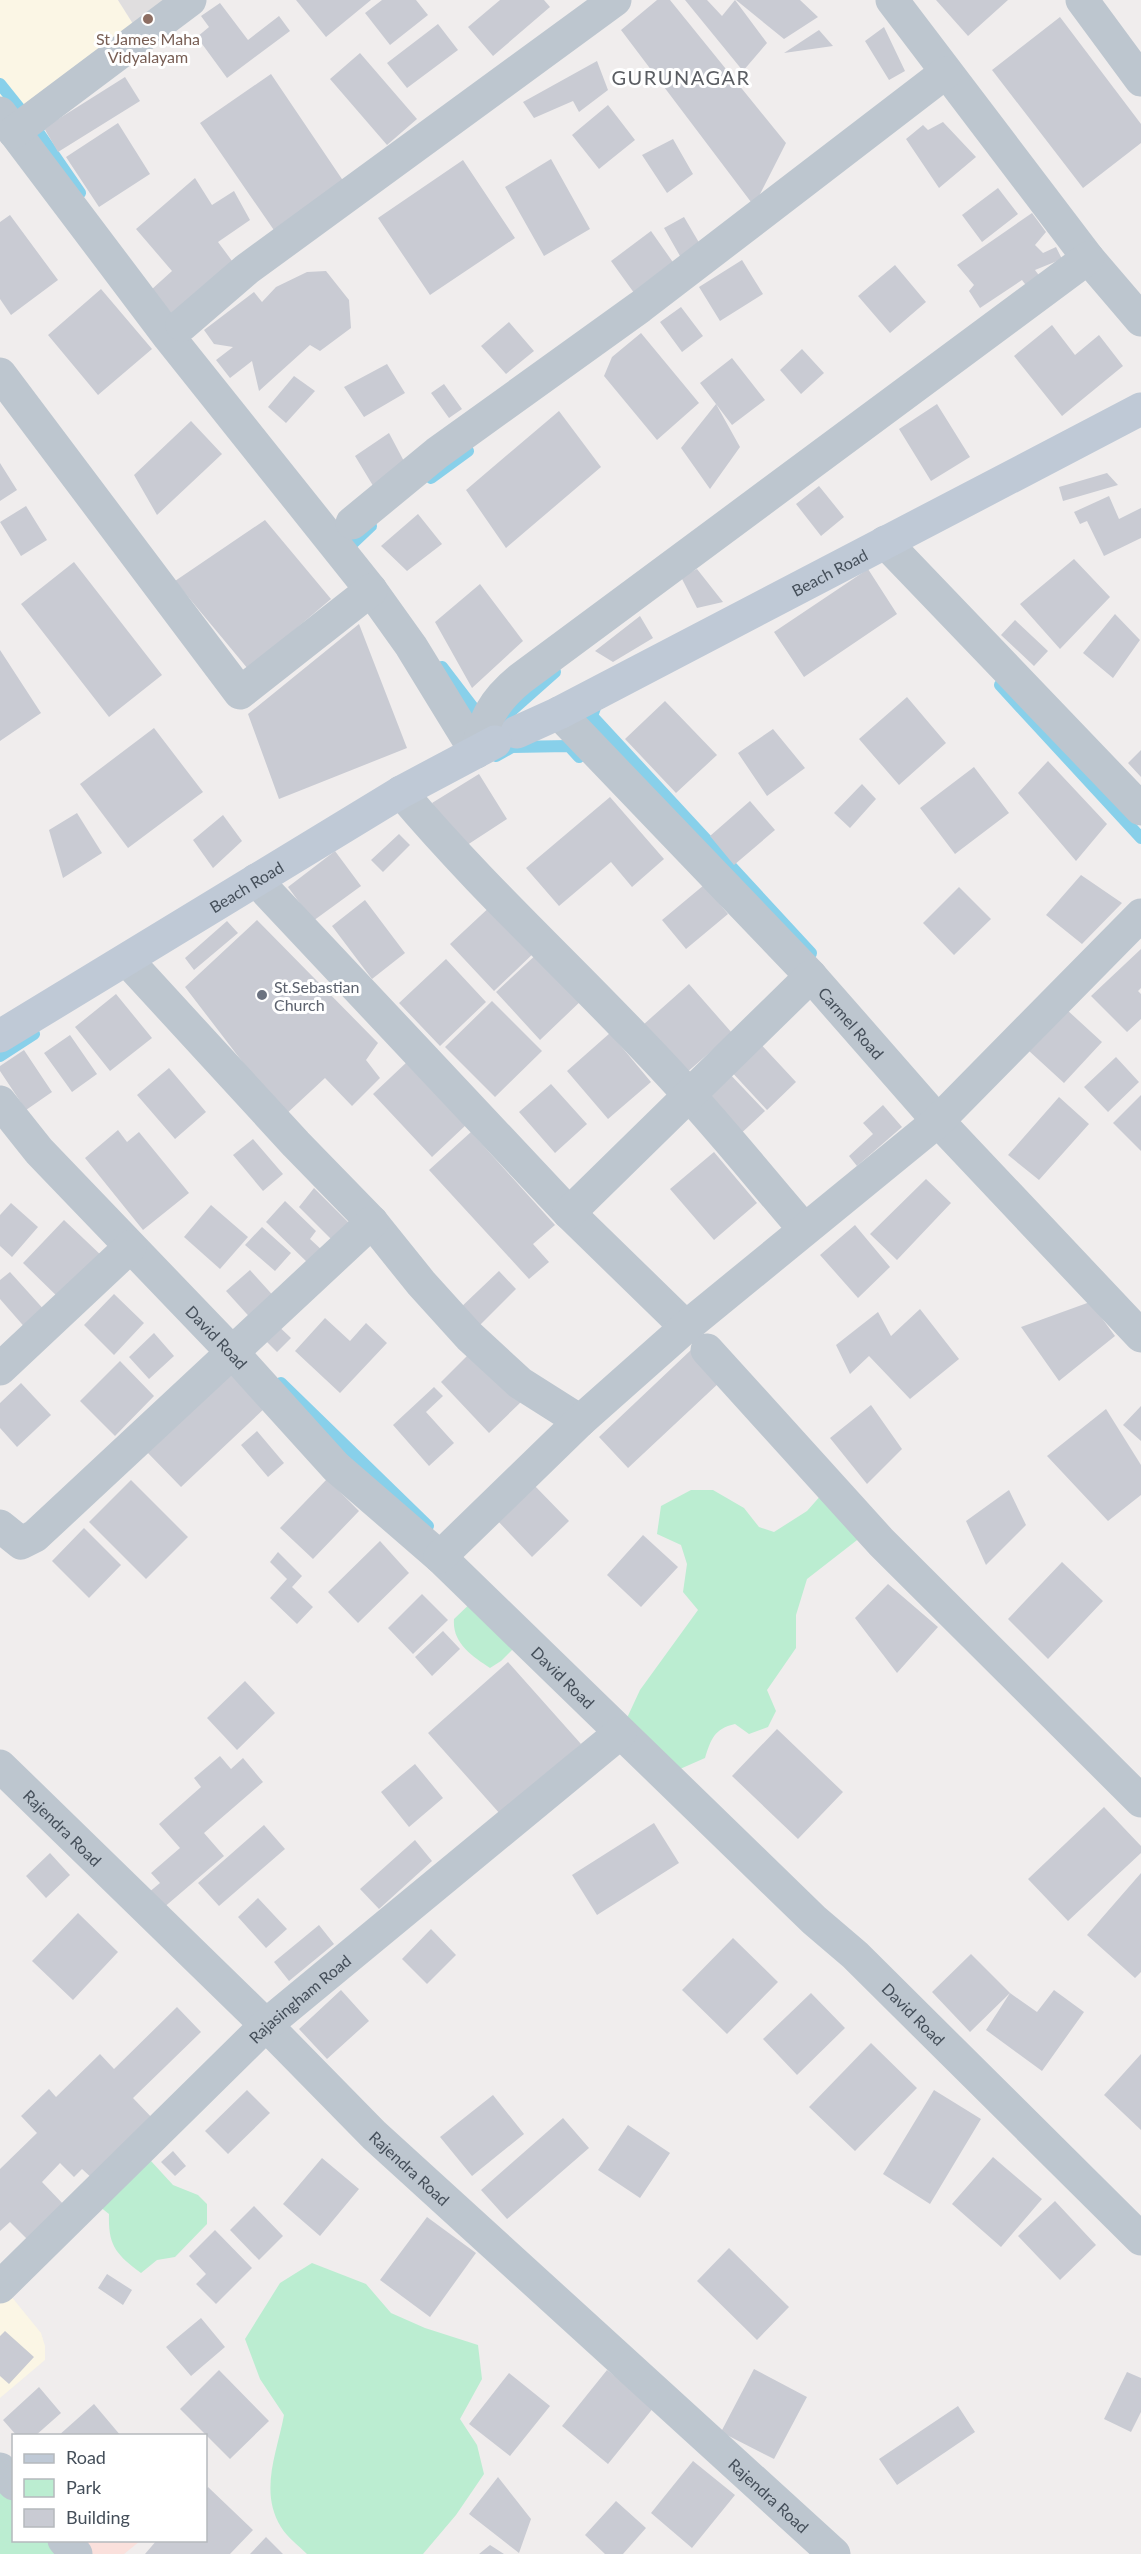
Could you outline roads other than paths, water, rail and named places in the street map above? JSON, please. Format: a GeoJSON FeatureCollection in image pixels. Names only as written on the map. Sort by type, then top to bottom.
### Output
{"type":"FeatureCollection","features":[{"type":"Feature","properties":{"kind":"main road","name":"Beach Road"},"geometry":{"type":"LineString","coordinates":[[0,1036],[401,792],[496,742],[559,713],[1141,409]]}},
{"type":"Feature","properties":{"kind":"street"},"geometry":{"type":"LineString","coordinates":[[190,0],[7,122],[169,337],[371,590],[411,646],[496,742]]}},
{"type":"Feature","properties":{"kind":"street"},"geometry":{"type":"LineString","coordinates":[[182,325],[247,268],[615,0]]}},
{"type":"Feature","properties":{"kind":"street"},"geometry":{"type":"LineString","coordinates":[[892,0],[945,73],[1088,258],[1141,320]]}},
{"type":"Feature","properties":{"kind":"street"},"geometry":{"type":"LineString","coordinates":[[1082,0],[1141,80]]}},
{"type":"Feature","properties":{"kind":"street"},"geometry":{"type":"LineString","coordinates":[[352,523],[437,453],[640,307],[945,73]]}},
{"type":"Feature","properties":{"kind":"street"},"geometry":{"type":"LineString","coordinates":[[496,742],[488,714],[503,693],[520,679],[1088,258]]}},
{"type":"Feature","properties":{"kind":"street"},"geometry":{"type":"LineString","coordinates":[[0,374],[240,693],[371,590]]}},
{"type":"Feature","properties":{"kind":"street"},"geometry":{"type":"LineString","coordinates":[[885,542],[1141,809]]}},
{"type":"Feature","properties":{"kind":"street","name":"Carmel Road"},"geometry":{"type":"LineString","coordinates":[[559,713],[811,976],[938,1121],[1141,1336]]}},
{"type":"Feature","properties":{"kind":"street"},"geometry":{"type":"LineString","coordinates":[[401,792],[461,862],[500,899],[689,1094],[804,1229]]}},
{"type":"Feature","properties":{"kind":"street"},"geometry":{"type":"LineString","coordinates":[[256,880],[569,1213],[696,1339],[881,1542],[1141,1801]]}},
{"type":"Feature","properties":{"kind":"street"},"geometry":{"type":"LineString","coordinates":[[440,1557],[580,1421],[696,1339],[804,1229],[938,1121],[1141,915]]}},
{"type":"Feature","properties":{"kind":"street"},"geometry":{"type":"LineString","coordinates":[[127,960],[296,1144],[372,1222],[421,1283],[469,1336],[520,1383],[580,1421]]}},
{"type":"Feature","properties":{"kind":"street"},"geometry":{"type":"LineString","coordinates":[[569,1213],[811,976]]}},
{"type":"Feature","properties":{"kind":"street","name":"David Road"},"geometry":{"type":"LineString","coordinates":[[0,1102],[39,1151],[232,1352],[336,1467],[440,1557],[814,1920],[855,1955],[1141,2239]]}},
{"type":"Feature","properties":{"kind":"street"},"geometry":{"type":"LineString","coordinates":[[0,1526],[21,1543],[35,1536],[372,1222]]}},
{"type":"Feature","properties":{"kind":"street"},"geometry":{"type":"LineString","coordinates":[[0,1369],[130,1247]]}},
{"type":"Feature","properties":{"kind":"street","name":"Rajasingham Road"},"geometry":{"type":"LineString","coordinates":[[0,2287],[266,2025],[620,1733]]}},
{"type":"Feature","properties":{"kind":"street","name":"Rajendra Road"},"geometry":{"type":"LineString","coordinates":[[0,1766],[266,2025],[374,2135],[834,2554]]}},
{"type":"Feature","properties":{"kind":"street"},"geometry":{"type":"LineString","coordinates":[[0,2469],[12,2482]]}},
{"type":"Feature","properties":{"kind":"street"},"geometry":{"type":"LineString","coordinates":[[65,2542],[76,2554]]}},
{"type":"Feature","properties":{"kind":"waterway"},"geometry":{"type":"LineString","coordinates":[[0,84],[28,119]]}},
{"type":"Feature","properties":{"kind":"waterway"},"geometry":{"type":"LineString","coordinates":[[44,123],[36,129],[80,193]]}},
{"type":"Feature","properties":{"kind":"waterway"},"geometry":{"type":"LineString","coordinates":[[431,478],[468,451]]}},
{"type":"Feature","properties":{"kind":"waterway"},"geometry":{"type":"LineString","coordinates":[[352,544],[371,526]]}},
{"type":"Feature","properties":{"kind":"waterway"},"geometry":{"type":"LineString","coordinates":[[442,667],[484,722]]}},
{"type":"Feature","properties":{"kind":"waterway"},"geometry":{"type":"LineString","coordinates":[[501,720],[555,672]]}},
{"type":"Feature","properties":{"kind":"waterway"},"geometry":{"type":"LineString","coordinates":[[1000,685],[1141,838]]}},
{"type":"Feature","properties":{"kind":"waterway"},"geometry":{"type":"LineString","coordinates":[[572,724],[592,716],[596,705],[602,702]]}},
{"type":"Feature","properties":{"kind":"waterway"},"geometry":{"type":"LineString","coordinates":[[592,716],[811,953]]}},
{"type":"Feature","properties":{"kind":"waterway"},"geometry":{"type":"LineString","coordinates":[[496,756],[512,747],[569,746],[579,757]]}},
{"type":"Feature","properties":{"kind":"waterway"},"geometry":{"type":"LineString","coordinates":[[0,1056],[34,1034]]}},
{"type":"Feature","properties":{"kind":"waterway"},"geometry":{"type":"LineString","coordinates":[[281,1383],[428,1526]]}},
{"type":"Feature","properties":{"kind":"place","name":"St James Maha Vidyalayam"},"geometry":{"type":"Point","coordinates":[148,19]}},
{"type":"Feature","properties":{"kind":"place","name":"St.Sebastian Church"},"geometry":{"type":"Point","coordinates":[262,995]}},
{"type":"Feature","properties":{"kind":"district","name":"GURUNAGAR"},"geometry":{"type":"Point","coordinates":[681,77]}}]}
